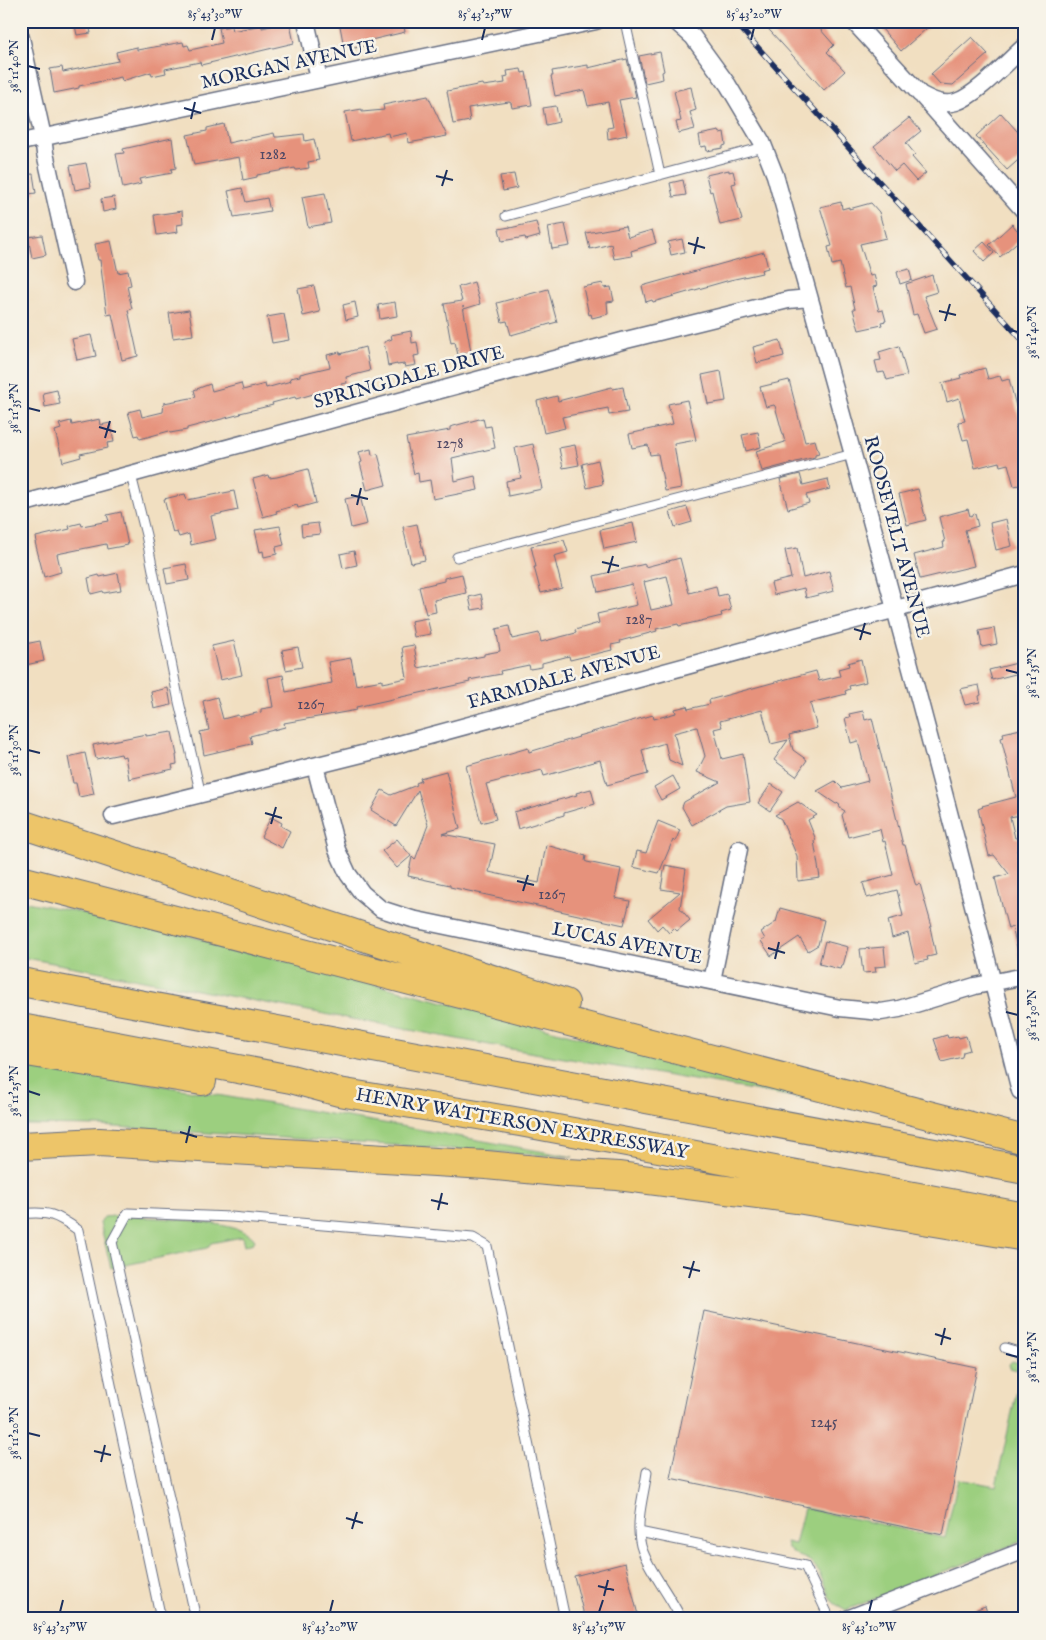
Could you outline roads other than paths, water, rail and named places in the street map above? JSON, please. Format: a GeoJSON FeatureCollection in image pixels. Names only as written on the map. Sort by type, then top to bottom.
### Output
{"type":"FeatureCollection","features":[{"type":"Feature","properties":{"kind":"highway"},"geometry":{"type":"LineString","coordinates":[[21,824],[614,1020],[649,1043]]}},
{"type":"Feature","properties":{"kind":"highway"},"geometry":{"type":"LineString","coordinates":[[28,884],[1025,1140]]}},
{"type":"Feature","properties":{"kind":"highway"},"geometry":{"type":"LineString","coordinates":[[21,982],[1025,1170]]}},
{"type":"Feature","properties":{"kind":"highway","name":"HENRY WATTERSON EXPRESSWAY"},"geometry":{"type":"LineString","coordinates":[[21,1028],[292,1079],[339,1092],[520,1122],[1025,1217]]}},
{"type":"Feature","properties":{"kind":"highway"},"geometry":{"type":"LineString","coordinates":[[21,1051],[288,1095],[339,1092]]}},
{"type":"Feature","properties":{"kind":"highway"},"geometry":{"type":"LineString","coordinates":[[21,1133],[69,1132],[99,1142]]}},
{"type":"Feature","properties":{"kind":"highway"},"geometry":{"type":"LineString","coordinates":[[21,1146],[99,1142],[486,1165],[618,1176],[796,1199],[1025,1237]]}},
{"type":"Feature","properties":{"kind":"street"},"geometry":{"type":"LineString","coordinates":[[306,21],[319,79]]}},
{"type":"Feature","properties":{"kind":"street","name":"MORGAN AVENUE"},"geometry":{"type":"LineString","coordinates":[[21,142],[596,21]]}},
{"type":"Feature","properties":{"kind":"street","name":"ROOSEVELT AVENUE"},"geometry":{"type":"LineString","coordinates":[[675,21],[693,37],[728,85],[748,116],[764,147],[775,175],[895,609],[994,983],[1020,1091]]}},
{"type":"Feature","properties":{"kind":"street"},"geometry":{"type":"LineString","coordinates":[[853,21],[1025,212]]}},
{"type":"Feature","properties":{"kind":"street"},"geometry":{"type":"LineString","coordinates":[[21,38],[74,282]]}},
{"type":"Feature","properties":{"kind":"street"},"geometry":{"type":"LineString","coordinates":[[920,94],[939,102],[957,102],[979,87],[1025,46]]}},
{"type":"Feature","properties":{"kind":"street","name":"SPRINGDALE DRIVE"},"geometry":{"type":"LineString","coordinates":[[21,504],[626,340],[788,300],[810,298]]}},
{"type":"Feature","properties":{"kind":"street","name":"FARMDALE AVENUE"},"geometry":{"type":"LineString","coordinates":[[113,816],[315,766],[1025,574]]}},
{"type":"Feature","properties":{"kind":"street","name":"LUCAS AVENUE"},"geometry":{"type":"LineString","coordinates":[[315,766],[337,850],[348,874],[362,894],[381,909],[488,936],[840,1008],[881,1012],[899,1009],[976,986],[1025,976]]}},
{"type":"Feature","properties":{"kind":"street"},"geometry":{"type":"LineString","coordinates":[[712,981],[739,848]]}},
{"type":"Feature","properties":{"kind":"street"},"geometry":{"type":"LineString","coordinates":[[846,1619],[1025,1550]]}},
{"type":"Feature","properties":{"kind":"lane"},"geometry":{"type":"LineString","coordinates":[[625,21],[660,175]]}},
{"type":"Feature","properties":{"kind":"lane"},"geometry":{"type":"LineString","coordinates":[[506,216],[764,147]]}},
{"type":"Feature","properties":{"kind":"lane"},"geometry":{"type":"LineString","coordinates":[[457,557],[853,454]]}},
{"type":"Feature","properties":{"kind":"lane"},"geometry":{"type":"LineString","coordinates":[[131,475],[146,535],[178,702],[201,795]]}},
{"type":"Feature","properties":{"kind":"lane"},"geometry":{"type":"LineString","coordinates":[[21,1214],[40,1212],[61,1218],[78,1230],[161,1619]]}},
{"type":"Feature","properties":{"kind":"lane"},"geometry":{"type":"LineString","coordinates":[[196,1619],[112,1242],[128,1213],[232,1217],[473,1238],[487,1246],[565,1619]]}},
{"type":"Feature","properties":{"kind":"lane"},"geometry":{"type":"LineString","coordinates":[[1005,1348],[1025,1354]]}},
{"type":"Feature","properties":{"kind":"lane"},"geometry":{"type":"LineString","coordinates":[[647,1472],[639,1523],[640,1542],[646,1558],[675,1605],[681,1619]]}},
{"type":"Feature","properties":{"kind":"lane"},"geometry":{"type":"LineString","coordinates":[[640,1532],[805,1566],[830,1619]]}},
{"type":"Feature","properties":{"kind":"railway"},"geometry":{"type":"LineString","coordinates":[[734,21],[1025,343]]}}]}
